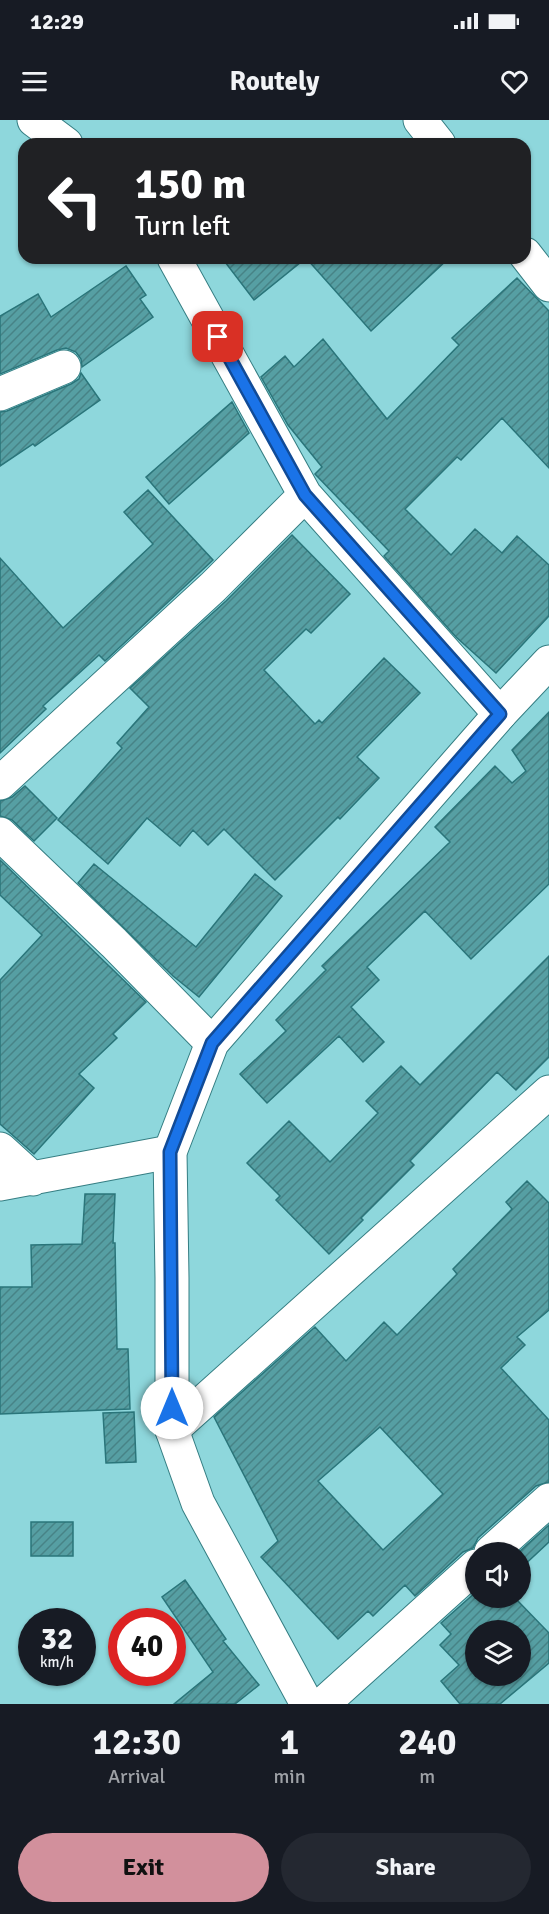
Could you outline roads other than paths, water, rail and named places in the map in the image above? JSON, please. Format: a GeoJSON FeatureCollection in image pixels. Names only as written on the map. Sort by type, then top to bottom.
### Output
{"type":"FeatureCollection","features":[{"type":"Feature","properties":{"kind":"street"},"geometry":{"type":"LineString","coordinates":[[34,120],[58,138]]}},
{"type":"Feature","properties":{"kind":"street"},"geometry":{"type":"LineString","coordinates":[[420,120],[434,138]]}},
{"type":"Feature","properties":{"kind":"street"},"geometry":{"type":"LineString","coordinates":[[531,262],[549,285]]}},
{"type":"Feature","properties":{"kind":"street"},"geometry":{"type":"LineString","coordinates":[[177,264],[305,495],[500,714]]}},
{"type":"Feature","properties":{"kind":"street"},"geometry":{"type":"LineString","coordinates":[[0,394],[64,367]]}},
{"type":"Feature","properties":{"kind":"street"},"geometry":{"type":"LineString","coordinates":[[0,783],[213,587],[305,495]]}},
{"type":"Feature","properties":{"kind":"street"},"geometry":{"type":"LineString","coordinates":[[307,1704],[198,1503],[172,1430],[170,1152],[212,1043],[500,714],[549,662]]}},
{"type":"Feature","properties":{"kind":"street"},"geometry":{"type":"LineString","coordinates":[[0,834],[114,943],[212,1043]]}},
{"type":"Feature","properties":{"kind":"street"},"geometry":{"type":"LineString","coordinates":[[172,1430],[549,1092]]}},
{"type":"Feature","properties":{"kind":"street"},"geometry":{"type":"LineString","coordinates":[[0,1149],[33,1179]]}},
{"type":"Feature","properties":{"kind":"street"},"geometry":{"type":"LineString","coordinates":[[0,1184],[170,1152]]}},
{"type":"Feature","properties":{"kind":"street"},"geometry":{"type":"LineString","coordinates":[[502,1542],[549,1500]]}},
{"type":"Feature","properties":{"kind":"street"},"geometry":{"type":"LineString","coordinates":[[323,1704],[465,1576]]}}]}
